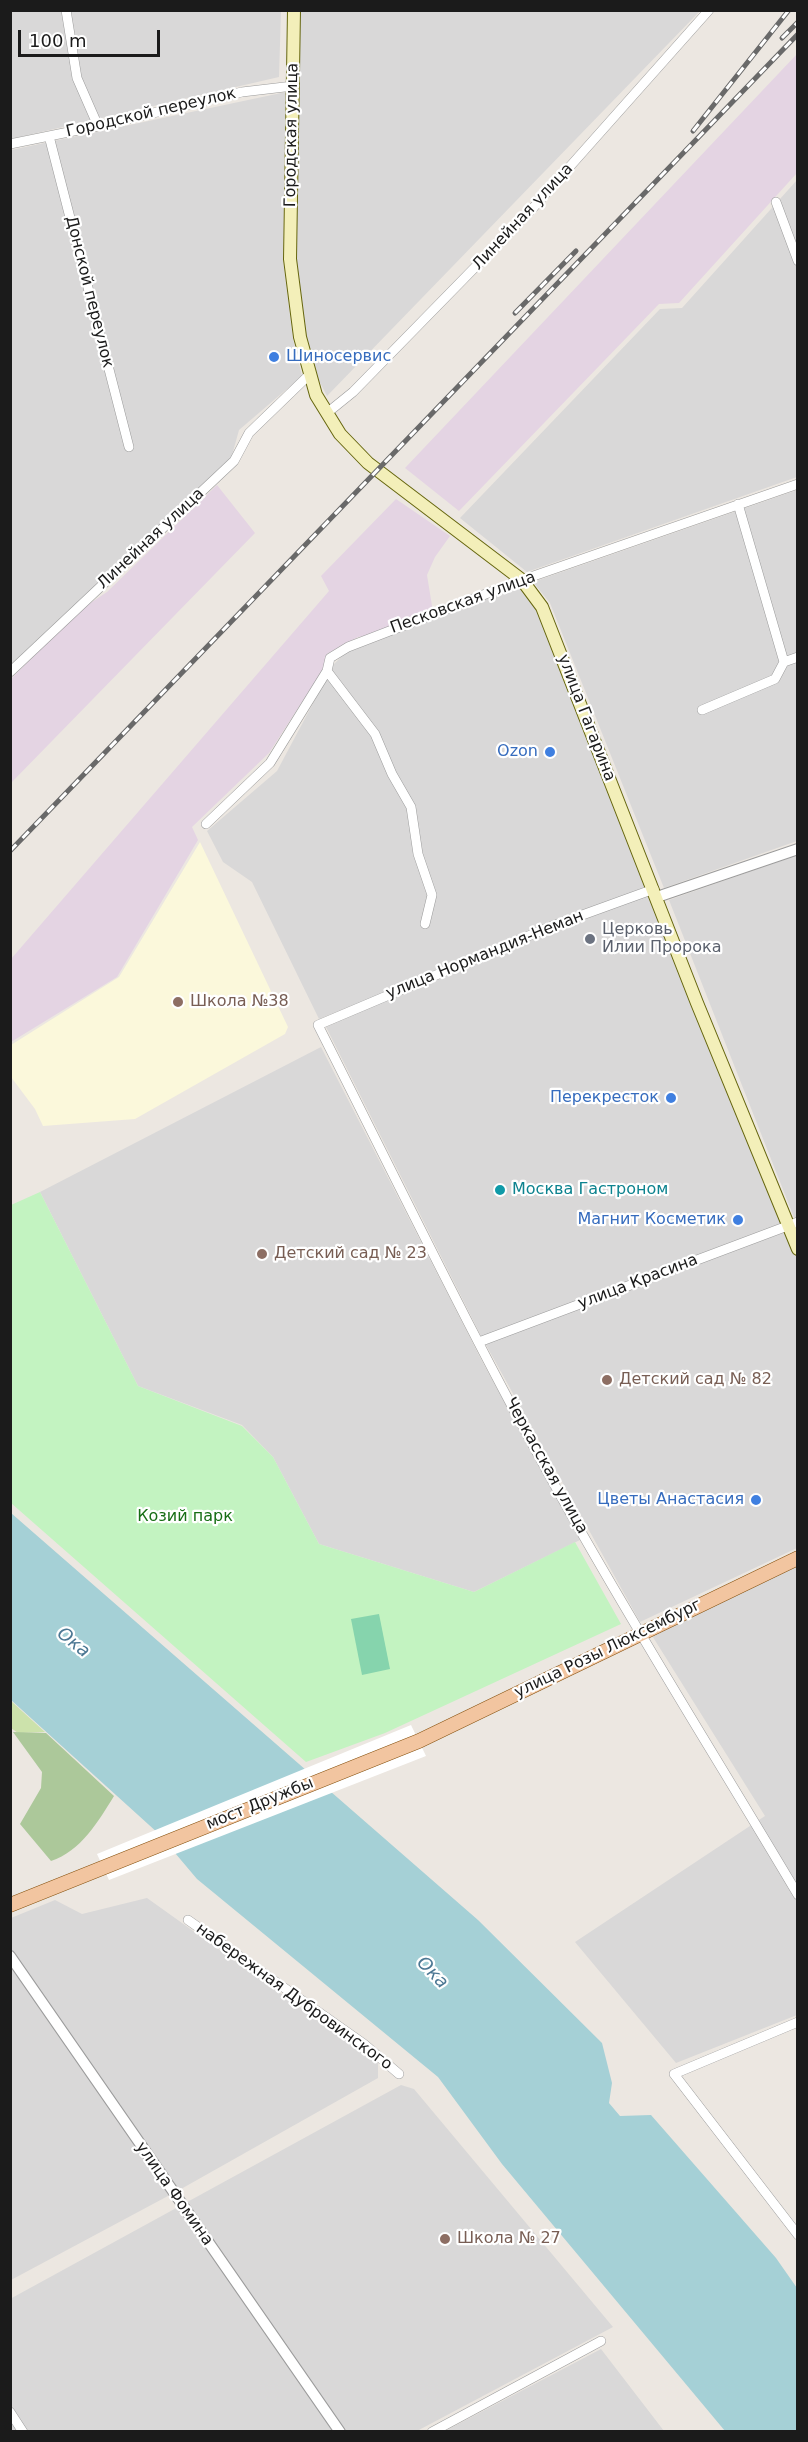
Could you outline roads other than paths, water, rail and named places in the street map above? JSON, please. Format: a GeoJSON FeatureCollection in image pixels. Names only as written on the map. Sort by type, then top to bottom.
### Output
{"type":"FeatureCollection","features":[{"type":"Feature","properties":{"kind":"main road","name":"Городская улица"},"geometry":{"type":"LineString","coordinates":[[290,259],[294,10]]}},
{"type":"Feature","properties":{"kind":"main road","name":"улица Гагарина"},"geometry":{"type":"LineString","coordinates":[[290,259],[300,337],[309,375],[340,434],[368,464],[522,580],[542,607],[655,893],[792,1224],[798,1248]]}},
{"type":"Feature","properties":{"kind":"main road","name":"улица Розы Люксембург"},"geometry":{"type":"LineString","coordinates":[[419,1741],[798,1558]]}},
{"type":"Feature","properties":{"kind":"main road","name":"мост Дружбы"},"geometry":{"type":"LineString","coordinates":[[10,1905],[102,1866],[419,1741]]}},
{"type":"Feature","properties":{"kind":"street"},"geometry":{"type":"LineString","coordinates":[[66,10],[77,78],[98,126]]}},
{"type":"Feature","properties":{"kind":"street","name":"Линейная улица"},"geometry":{"type":"LineString","coordinates":[[327,413],[353,392],[533,208],[709,10]]}},
{"type":"Feature","properties":{"kind":"street","name":"Городской переулок"},"geometry":{"type":"LineString","coordinates":[[10,144],[242,92],[293,86]]}},
{"type":"Feature","properties":{"kind":"street","name":"Донской переулок"},"geometry":{"type":"LineString","coordinates":[[49,136],[129,447]]}},
{"type":"Feature","properties":{"kind":"street"},"geometry":{"type":"LineString","coordinates":[[776,202],[798,261]]}},
{"type":"Feature","properties":{"kind":"street","name":"Линейная улица"},"geometry":{"type":"LineString","coordinates":[[10,672],[234,461],[249,433],[309,375]]}},
{"type":"Feature","properties":{"kind":"street","name":"Песковская улица"},"geometry":{"type":"LineString","coordinates":[[206,824],[270,764],[327,671],[330,658],[348,647],[522,580],[798,484]]}},
{"type":"Feature","properties":{"kind":"street"},"geometry":{"type":"LineString","coordinates":[[738,504],[784,662]]}},
{"type":"Feature","properties":{"kind":"street"},"geometry":{"type":"LineString","coordinates":[[702,710],[775,679],[784,662],[798,657]]}},
{"type":"Feature","properties":{"kind":"street"},"geometry":{"type":"LineString","coordinates":[[327,671],[375,734],[392,774],[411,807],[418,854],[432,895],[425,924]]}},
{"type":"Feature","properties":{"kind":"street","name":"улица Нормандия-Неман"},"geometry":{"type":"LineString","coordinates":[[318,1025],[552,926],[798,849]]}},
{"type":"Feature","properties":{"kind":"street","name":"Черкасская улица"},"geometry":{"type":"LineString","coordinates":[[318,1025],[479,1342],[558,1490],[641,1634],[798,1895]]}},
{"type":"Feature","properties":{"kind":"street","name":"улица Красина"},"geometry":{"type":"LineString","coordinates":[[479,1342],[792,1224]]}},
{"type":"Feature","properties":{"kind":"street","name":"набережная Дубровинского"},"geometry":{"type":"LineString","coordinates":[[188,1920],[364,2044],[399,2074]]}},
{"type":"Feature","properties":{"kind":"street","name":"улица Фомина"},"geometry":{"type":"LineString","coordinates":[[10,1956],[340,2432]]}},
{"type":"Feature","properties":{"kind":"street"},"geometry":{"type":"LineString","coordinates":[[798,2022],[674,2074],[798,2235]]}},
{"type":"Feature","properties":{"kind":"street"},"geometry":{"type":"LineString","coordinates":[[432,2432],[601,2341]]}},
{"type":"Feature","properties":{"kind":"street"},"geometry":{"type":"LineString","coordinates":[[10,2412],[23,2432]]}},
{"type":"Feature","properties":{"kind":"water","name":"Ока"},"geometry":{"type":"Polygon","coordinates":[[[11,1513],[478,1920],[602,2043],[612,2083],[609,2103],[620,2116],[651,2115],[776,2258],[797,2288],[797,2431],[725,2431],[502,2164],[438,2077],[197,1879],[159,1834],[11,1700],[11,1513]]]}},
{"type":"Feature","properties":{"kind":"railway"},"geometry":{"type":"LineString","coordinates":[[693,131],[789,10]]}},
{"type":"Feature","properties":{"kind":"railway"},"geometry":{"type":"LineString","coordinates":[[782,38],[798,22]]}},
{"type":"Feature","properties":{"kind":"railway"},"geometry":{"type":"LineString","coordinates":[[10,851],[798,34]]}},
{"type":"Feature","properties":{"kind":"railway"},"geometry":{"type":"LineString","coordinates":[[515,313],[576,251]]}},
{"type":"Feature","properties":{"kind":"place","name":"Шиносервис"},"geometry":{"type":"Point","coordinates":[274,357]}},
{"type":"Feature","properties":{"kind":"place","name":"Ozon"},"geometry":{"type":"Point","coordinates":[550,752]}},
{"type":"Feature","properties":{"kind":"place","name":"Церковь Илии Пророка"},"geometry":{"type":"Point","coordinates":[590,939]}},
{"type":"Feature","properties":{"kind":"place","name":"Школа №38"},"geometry":{"type":"Point","coordinates":[178,1002]}},
{"type":"Feature","properties":{"kind":"place","name":"Перекресток"},"geometry":{"type":"Point","coordinates":[671,1098]}},
{"type":"Feature","properties":{"kind":"place","name":"Москва Гастроном"},"geometry":{"type":"Point","coordinates":[500,1190]}},
{"type":"Feature","properties":{"kind":"place","name":"Магнит Косметик"},"geometry":{"type":"Point","coordinates":[738,1220]}},
{"type":"Feature","properties":{"kind":"place","name":"Детский сад № 23"},"geometry":{"type":"Point","coordinates":[262,1254]}},
{"type":"Feature","properties":{"kind":"place","name":"Детский сад № 82"},"geometry":{"type":"Point","coordinates":[607,1380]}},
{"type":"Feature","properties":{"kind":"place","name":"Цветы Анастасия"},"geometry":{"type":"Point","coordinates":[756,1500]}},
{"type":"Feature","properties":{"kind":"place","name":"Школа № 27"},"geometry":{"type":"Point","coordinates":[445,2239]}},
{"type":"Feature","properties":{"kind":"park label","name":"Козий парк"},"geometry":{"type":"Point","coordinates":[185,1517]}}]}
